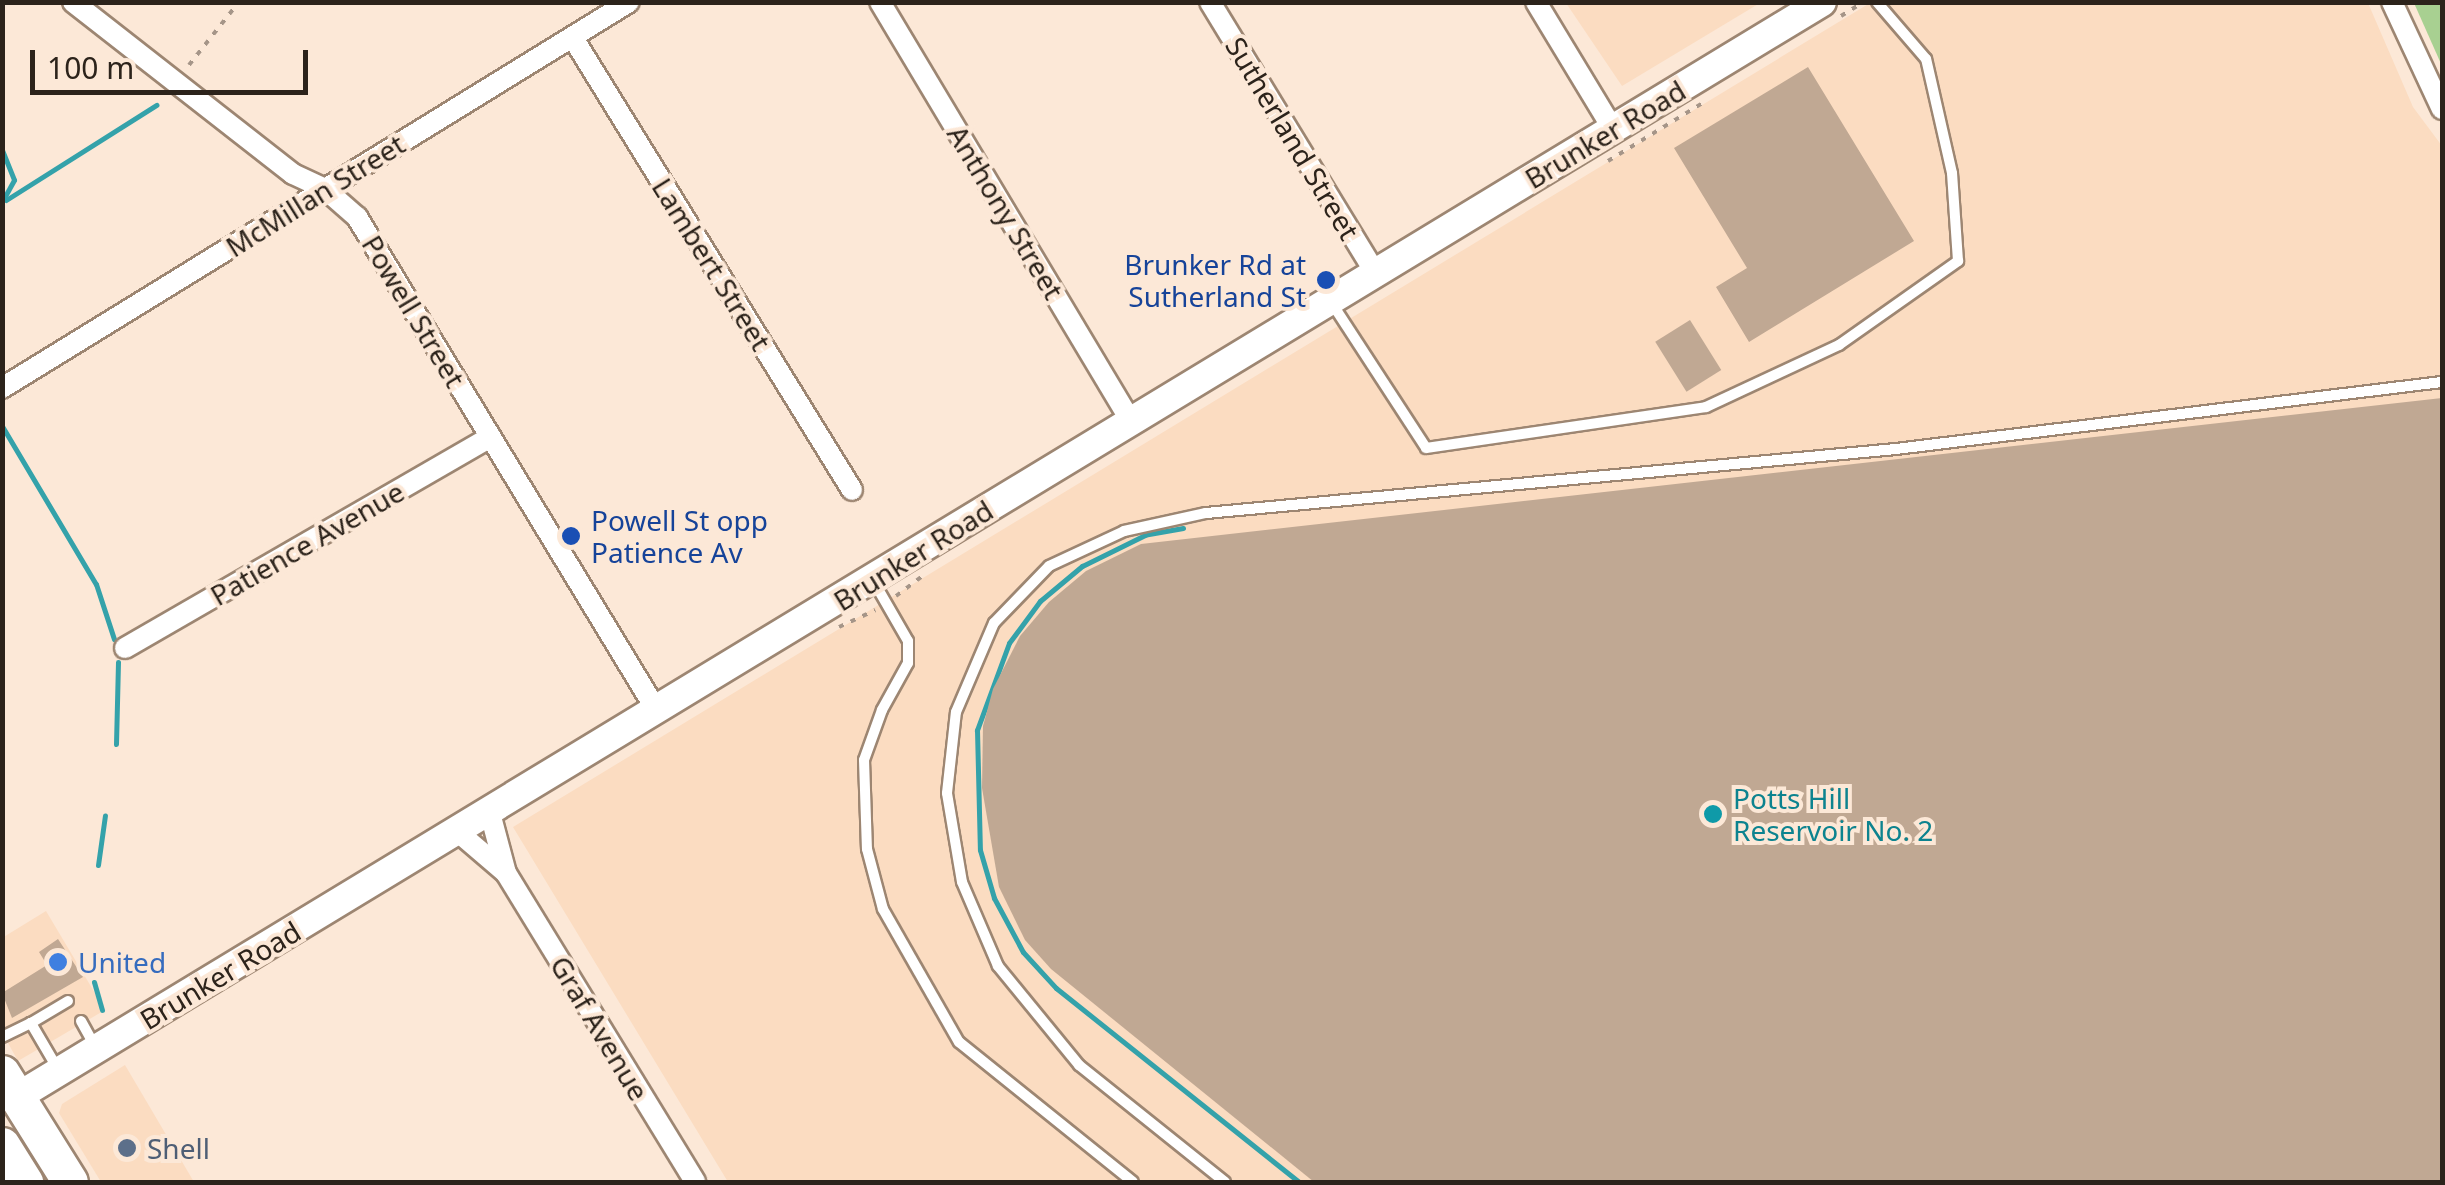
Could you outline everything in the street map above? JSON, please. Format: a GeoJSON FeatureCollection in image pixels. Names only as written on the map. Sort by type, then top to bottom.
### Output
{"type":"FeatureCollection","features":[{"type":"Feature","properties":{"kind":"highway"},"geometry":{"type":"LineString","coordinates":[[7,1092],[70,1182]]}},
{"type":"Feature","properties":{"kind":"highway"},"geometry":{"type":"LineString","coordinates":[[2,1145],[25,1182]]}},
{"type":"Feature","properties":{"kind":"highway"},"geometry":{"type":"LineString","coordinates":[[2,1174],[14,1182]]}},
{"type":"Feature","properties":{"kind":"main road","name":"Brunker Road"},"geometry":{"type":"LineString","coordinates":[[7,1092],[58,1070],[490,813],[1822,2]]}},
{"type":"Feature","properties":{"kind":"street","name":"Powell Street"},"geometry":{"type":"LineString","coordinates":[[73,2],[292,174],[324,189],[357,216],[657,711]]}},
{"type":"Feature","properties":{"kind":"street","name":"McMillan Street"},"geometry":{"type":"LineString","coordinates":[[2,388],[629,2]]}},
{"type":"Feature","properties":{"kind":"street","name":"Anthony Street"},"geometry":{"type":"LineString","coordinates":[[880,2],[1132,421]]}},
{"type":"Feature","properties":{"kind":"street","name":"Sutherland Street"},"geometry":{"type":"LineString","coordinates":[[1210,2],[1376,274]]}},
{"type":"Feature","properties":{"kind":"street"},"geometry":{"type":"LineString","coordinates":[[1536,2],[1613,129]]}},
{"type":"Feature","properties":{"kind":"street"},"geometry":{"type":"LineString","coordinates":[[2392,2],[2442,110]]}},
{"type":"Feature","properties":{"kind":"street","name":"Lambert Street"},"geometry":{"type":"LineString","coordinates":[[573,38],[852,490]]}},
{"type":"Feature","properties":{"kind":"street","name":"Patience Avenue"},"geometry":{"type":"LineString","coordinates":[[125,648],[490,437]]}},
{"type":"Feature","properties":{"kind":"street","name":"Graf Avenue"},"geometry":{"type":"LineString","coordinates":[[490,813],[506,873],[695,1182]]}},
{"type":"Feature","properties":{"kind":"street","name":"Graf Avenue"},"geometry":{"type":"LineString","coordinates":[[458,832],[506,873]]}},
{"type":"Feature","properties":{"kind":"lane"},"geometry":{"type":"LineString","coordinates":[[1330,301],[1426,448],[1706,408],[1839,346],[1958,261],[1952,173],[1926,58],[1877,2]]}},
{"type":"Feature","properties":{"kind":"lane"},"geometry":{"type":"LineString","coordinates":[[1225,1182],[1080,1065],[998,966],[962,882],[947,793],[956,712],[994,623],[1049,566],[1142,525],[1206,512],[1896,449],[2442,382]]}},
{"type":"Feature","properties":{"kind":"lane"},"geometry":{"type":"LineString","coordinates":[[873,581],[908,642],[908,664],[882,710],[864,760],[867,849],[883,909],[959,1042],[1134,1182]]}},
{"type":"Feature","properties":{"kind":"lane"},"geometry":{"type":"LineString","coordinates":[[2,1037],[68,1001]]}},
{"type":"Feature","properties":{"kind":"lane"},"geometry":{"type":"LineString","coordinates":[[81,1021],[96,1048]]}},
{"type":"Feature","properties":{"kind":"lane"},"geometry":{"type":"LineString","coordinates":[[31,1023],[58,1070]]}},
{"type":"Feature","properties":{"kind":"path"},"geometry":{"type":"LineString","coordinates":[[189,66],[239,2]]}},
{"type":"Feature","properties":{"kind":"path"},"geometry":{"type":"LineString","coordinates":[[825,636],[858,621]]}},
{"type":"Feature","properties":{"kind":"shaded area"},"geometry":{"type":"Polygon","coordinates":[[[1566,3],[1760,3],[1622,86],[1566,3]]]}},
{"type":"Feature","properties":{"kind":"shaded area"},"geometry":{"type":"Polygon","coordinates":[[[1870,3],[2368,3],[2413,107],[2442,146],[2442,1182],[728,1182],[513,827],[1870,3]]]}},
{"type":"Feature","properties":{"kind":"shaded area"},"geometry":{"type":"Polygon","coordinates":[[[46,911],[105,1010],[18,1061],[3,1034],[2,938],[46,911]]]}},
{"type":"Feature","properties":{"kind":"shaded area","name":"Shell"},"geometry":{"type":"Polygon","coordinates":[[[125,1065],[194,1182],[101,1182],[59,1113],[62,1104],[125,1065]]]}},
{"type":"Feature","properties":{"kind":"green space"},"geometry":{"type":"Polygon","coordinates":[[[2414,3],[2442,3],[2442,66],[2414,3]]]}},
{"type":"Feature","properties":{"kind":"building"},"geometry":{"type":"Polygon","coordinates":[[[1808,67],[1914,241],[1749,342],[1716,287],[1747,268],[1674,148],[1808,67]]]}},
{"type":"Feature","properties":{"kind":"building"},"geometry":{"type":"Polygon","coordinates":[[[1690,320],[1721,370],[1686,392],[1655,342],[1690,320]]]}},
{"type":"Feature","properties":{"kind":"building","name":"Potts Hill Reservoir No. 2"},"geometry":{"type":"Polygon","coordinates":[[[2442,398],[2442,1182],[1314,1182],[1051,969],[1025,940],[999,887],[982,788],[983,726],[993,689],[1020,636],[1049,602],[1086,571],[1141,544],[2442,398]]]}},
{"type":"Feature","properties":{"kind":"building"},"geometry":{"type":"Polygon","coordinates":[[[58,939],[83,977],[12,1018],[2,993],[47,965],[39,952],[58,939]]]}},
{"type":"Feature","properties":{"kind":"waterway"},"geometry":{"type":"LineString","coordinates":[[6,200],[156,105]]}},
{"type":"Feature","properties":{"kind":"waterway"},"geometry":{"type":"LineString","coordinates":[[2,150],[14,180],[2,202]]}},
{"type":"Feature","properties":{"kind":"waterway"},"geometry":{"type":"LineString","coordinates":[[2,426],[96,584],[114,639]]}},
{"type":"Feature","properties":{"kind":"waterway"},"geometry":{"type":"LineString","coordinates":[[1183,528],[1145,535],[1082,566],[1040,601],[1009,643],[977,730],[980,850],[994,898],[1023,952],[1056,988],[1299,1182]]}},
{"type":"Feature","properties":{"kind":"waterway"},"geometry":{"type":"LineString","coordinates":[[116,744],[118,662]]}},
{"type":"Feature","properties":{"kind":"waterway"},"geometry":{"type":"LineString","coordinates":[[98,865],[105,815]]}},
{"type":"Feature","properties":{"kind":"waterway"},"geometry":{"type":"LineString","coordinates":[[94,982],[102,1010]]}},
{"type":"Feature","properties":{"kind":"place","name":"Brunker Rd at Sutherland St"},"geometry":{"type":"Point","coordinates":[1326,280]}},
{"type":"Feature","properties":{"kind":"place","name":"Powell St opp Patience Av"},"geometry":{"type":"Point","coordinates":[571,536]}},
{"type":"Feature","properties":{"kind":"place","name":"Potts Hill Reservoir No. 2"},"geometry":{"type":"Point","coordinates":[1713,814]}},
{"type":"Feature","properties":{"kind":"place","name":"United"},"geometry":{"type":"Point","coordinates":[58,962]}},
{"type":"Feature","properties":{"kind":"place","name":"Shell"},"geometry":{"type":"Point","coordinates":[127,1148]}}]}
